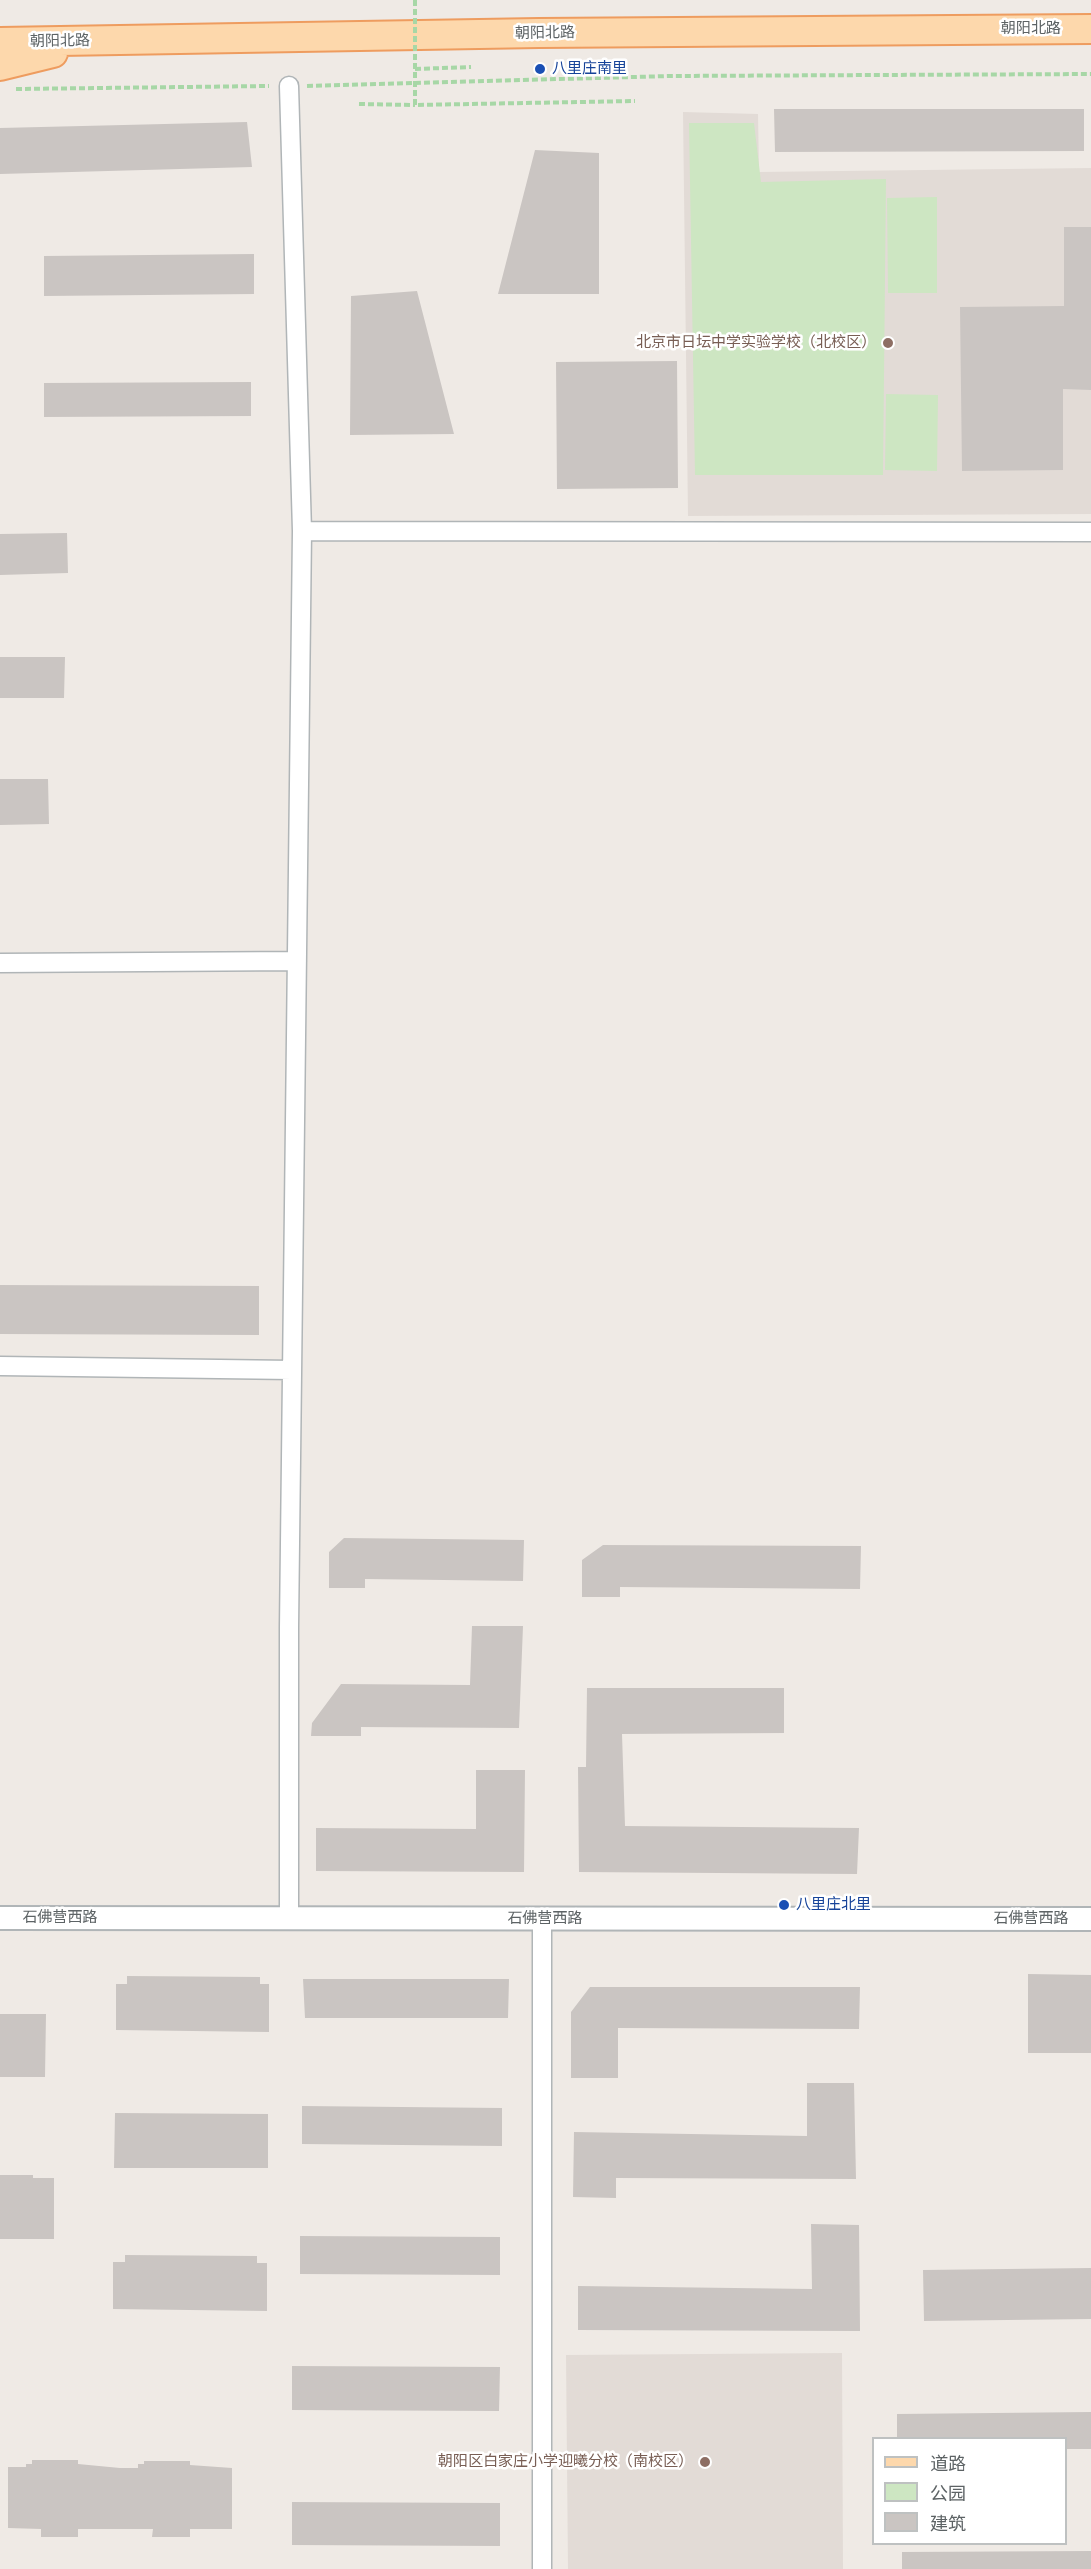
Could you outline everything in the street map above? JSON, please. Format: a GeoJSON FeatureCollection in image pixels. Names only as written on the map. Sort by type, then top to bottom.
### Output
{"type":"FeatureCollection","features":[{"type":"Feature","properties":{"kind":"main road","name":"朝阳北路"},"geometry":{"type":"LineString","coordinates":[[0,42],[551,33],[1091,29]]}},
{"type":"Feature","properties":{"kind":"main road"},"geometry":{"type":"LineString","coordinates":[[6,78],[103,40]]}},
{"type":"Feature","properties":{"kind":"street"},"geometry":{"type":"LineString","coordinates":[[289,86],[302,531],[292,1370],[289,1919]]}},
{"type":"Feature","properties":{"kind":"street"},"geometry":{"type":"LineString","coordinates":[[302,531],[1091,532]]}},
{"type":"Feature","properties":{"kind":"street"},"geometry":{"type":"LineString","coordinates":[[0,963],[297,961]]}},
{"type":"Feature","properties":{"kind":"street"},"geometry":{"type":"LineString","coordinates":[[0,1366],[292,1370]]}},
{"type":"Feature","properties":{"kind":"street","name":"石佛营西路"},"geometry":{"type":"LineString","coordinates":[[0,1918],[1091,1919]]}},
{"type":"Feature","properties":{"kind":"street"},"geometry":{"type":"LineString","coordinates":[[542,1919],[542,2569]]}},
{"type":"Feature","properties":{"kind":"path"},"geometry":{"type":"LineString","coordinates":[[415,105],[416,0]]}},
{"type":"Feature","properties":{"kind":"path"},"geometry":{"type":"LineString","coordinates":[[415,69],[471,68]]}},
{"type":"Feature","properties":{"kind":"path"},"geometry":{"type":"LineString","coordinates":[[6,78],[289,86],[669,76],[1091,74]]}},
{"type":"Feature","properties":{"kind":"path"},"geometry":{"type":"LineString","coordinates":[[360,104],[635,101]]}},
{"type":"Feature","properties":{"kind":"shaded area","name":"北京市日坛中学实验学校（北校区）"},"geometry":{"type":"Polygon","coordinates":[[[683,112],[758,114],[759,172],[1091,168],[1091,514],[688,516],[683,112]]]}},
{"type":"Feature","properties":{"kind":"shaded area","name":"朝阳区白家庄小学迎曦分校（南校区）"},"geometry":{"type":"Polygon","coordinates":[[[842,2353],[843,2569],[568,2569],[566,2355],[842,2353]]]}},
{"type":"Feature","properties":{"kind":"green space"},"geometry":{"type":"Polygon","coordinates":[[[689,123],[754,123],[761,182],[886,179],[883,475],[695,475],[689,123]]]}},
{"type":"Feature","properties":{"kind":"green space"},"geometry":{"type":"Polygon","coordinates":[[[937,197],[937,293],[888,293],[887,198],[937,197]]]}},
{"type":"Feature","properties":{"kind":"green space"},"geometry":{"type":"Polygon","coordinates":[[[886,394],[938,395],[937,471],[885,470],[886,394]]]}},
{"type":"Feature","properties":{"kind":"building"},"geometry":{"type":"Polygon","coordinates":[[[774,109],[1084,109],[1084,151],[775,152],[774,109]]]}},
{"type":"Feature","properties":{"kind":"building"},"geometry":{"type":"Polygon","coordinates":[[[247,122],[252,167],[0,174],[0,128],[247,122]]]}},
{"type":"Feature","properties":{"kind":"building"},"geometry":{"type":"Polygon","coordinates":[[[535,150],[599,153],[599,294],[498,294],[535,150]]]}},
{"type":"Feature","properties":{"kind":"building"},"geometry":{"type":"Polygon","coordinates":[[[1064,227],[1091,227],[1091,390],[1063,389],[1063,470],[962,471],[960,307],[1064,306],[1064,227]]]}},
{"type":"Feature","properties":{"kind":"building"},"geometry":{"type":"Polygon","coordinates":[[[254,254],[254,294],[44,296],[44,256],[254,254]]]}},
{"type":"Feature","properties":{"kind":"building"},"geometry":{"type":"Polygon","coordinates":[[[417,291],[454,434],[350,435],[351,296],[417,291]]]}},
{"type":"Feature","properties":{"kind":"building"},"geometry":{"type":"Polygon","coordinates":[[[677,361],[678,488],[557,489],[556,362],[677,361]]]}},
{"type":"Feature","properties":{"kind":"building"},"geometry":{"type":"Polygon","coordinates":[[[251,382],[251,416],[44,417],[44,383],[251,382]]]}},
{"type":"Feature","properties":{"kind":"building"},"geometry":{"type":"Polygon","coordinates":[[[67,533],[68,573],[0,575],[0,534],[67,533]]]}},
{"type":"Feature","properties":{"kind":"building"},"geometry":{"type":"Polygon","coordinates":[[[0,657],[65,657],[64,698],[0,698],[0,657]]]}},
{"type":"Feature","properties":{"kind":"building"},"geometry":{"type":"Polygon","coordinates":[[[0,779],[48,779],[49,824],[0,825],[0,779]]]}},
{"type":"Feature","properties":{"kind":"building"},"geometry":{"type":"Polygon","coordinates":[[[0,1285],[259,1286],[259,1335],[0,1334],[0,1285]]]}},
{"type":"Feature","properties":{"kind":"building"},"geometry":{"type":"Polygon","coordinates":[[[344,1538],[524,1540],[523,1581],[365,1579],[365,1588],[329,1588],[329,1552],[344,1538]]]}},
{"type":"Feature","properties":{"kind":"building"},"geometry":{"type":"Polygon","coordinates":[[[603,1545],[861,1546],[860,1589],[620,1587],[620,1597],[582,1597],[582,1560],[603,1545]]]}},
{"type":"Feature","properties":{"kind":"building"},"geometry":{"type":"Polygon","coordinates":[[[472,1626],[523,1626],[519,1728],[361,1727],[361,1736],[311,1736],[312,1723],[341,1684],[470,1685],[472,1626]]]}},
{"type":"Feature","properties":{"kind":"building"},"geometry":{"type":"Polygon","coordinates":[[[587,1688],[784,1688],[784,1733],[622,1734],[625,1826],[859,1828],[857,1874],[579,1872],[578,1767],[586,1767],[587,1688]]]}},
{"type":"Feature","properties":{"kind":"building"},"geometry":{"type":"Polygon","coordinates":[[[476,1770],[525,1770],[524,1872],[316,1871],[316,1828],[476,1829],[476,1770]]]}},
{"type":"Feature","properties":{"kind":"building"},"geometry":{"type":"Polygon","coordinates":[[[1028,1974],[1091,1975],[1091,2053],[1028,2053],[1028,1974]]]}},
{"type":"Feature","properties":{"kind":"building"},"geometry":{"type":"Polygon","coordinates":[[[127,1976],[260,1977],[260,1984],[269,1984],[269,2032],[116,2030],[116,1984],[127,1984],[127,1976]]]}},
{"type":"Feature","properties":{"kind":"building"},"geometry":{"type":"Polygon","coordinates":[[[303,1979],[509,1979],[508,2018],[305,2018],[303,1979]]]}},
{"type":"Feature","properties":{"kind":"building"},"geometry":{"type":"Polygon","coordinates":[[[590,1987],[860,1987],[859,2029],[618,2028],[618,2078],[571,2078],[571,2012],[590,1987]]]}},
{"type":"Feature","properties":{"kind":"building"},"geometry":{"type":"Polygon","coordinates":[[[0,2014],[46,2014],[45,2077],[0,2077],[0,2014]]]}},
{"type":"Feature","properties":{"kind":"building"},"geometry":{"type":"Polygon","coordinates":[[[807,2083],[854,2083],[856,2179],[616,2178],[616,2198],[573,2197],[574,2132],[807,2136],[807,2083]]]}},
{"type":"Feature","properties":{"kind":"building"},"geometry":{"type":"Polygon","coordinates":[[[302,2106],[502,2108],[502,2146],[302,2144],[302,2106]]]}},
{"type":"Feature","properties":{"kind":"building"},"geometry":{"type":"Polygon","coordinates":[[[115,2113],[268,2114],[268,2168],[114,2168],[115,2113]]]}},
{"type":"Feature","properties":{"kind":"building"},"geometry":{"type":"Polygon","coordinates":[[[0,2175],[33,2175],[33,2178],[54,2178],[54,2239],[0,2239],[0,2175]]]}},
{"type":"Feature","properties":{"kind":"building"},"geometry":{"type":"Polygon","coordinates":[[[811,2224],[859,2225],[860,2331],[578,2330],[578,2286],[812,2289],[811,2224]]]}},
{"type":"Feature","properties":{"kind":"building"},"geometry":{"type":"Polygon","coordinates":[[[300,2236],[500,2237],[500,2275],[300,2274],[300,2236]]]}},
{"type":"Feature","properties":{"kind":"building"},"geometry":{"type":"Polygon","coordinates":[[[125,2255],[257,2256],[257,2263],[267,2263],[267,2311],[113,2309],[113,2262],[125,2262],[125,2255]]]}},
{"type":"Feature","properties":{"kind":"building"},"geometry":{"type":"Polygon","coordinates":[[[1091,2268],[1091,2319],[924,2321],[923,2270],[1091,2268]]]}},
{"type":"Feature","properties":{"kind":"building"},"geometry":{"type":"Polygon","coordinates":[[[292,2366],[500,2367],[499,2411],[292,2410],[292,2366]]]}},
{"type":"Feature","properties":{"kind":"building"},"geometry":{"type":"Polygon","coordinates":[[[1091,2412],[1091,2449],[1067,2449],[1067,2437],[897,2437],[897,2414],[1091,2412]]]}},
{"type":"Feature","properties":{"kind":"building"},"geometry":{"type":"Polygon","coordinates":[[[32,2460],[78,2460],[78,2464],[120,2468],[138,2468],[138,2464],[144,2464],[144,2461],[190,2461],[190,2465],[232,2468],[232,2529],[190,2529],[190,2537],[152,2537],[153,2529],[78,2529],[78,2537],[41,2537],[41,2529],[8,2528],[8,2467],[26,2467],[26,2464],[32,2464],[32,2460]]]}},
{"type":"Feature","properties":{"kind":"building"},"geometry":{"type":"Polygon","coordinates":[[[292,2502],[500,2503],[500,2546],[292,2545],[292,2502]]]}},
{"type":"Feature","properties":{"kind":"building"},"geometry":{"type":"Polygon","coordinates":[[[1091,2551],[1091,2569],[902,2569],[902,2552],[1091,2551]]]}},
{"type":"Feature","properties":{"kind":"place","name":"八里庄南里"},"geometry":{"type":"Point","coordinates":[540,69]}},
{"type":"Feature","properties":{"kind":"place","name":"北京市日坛中学实验学校（北校区）"},"geometry":{"type":"Point","coordinates":[888,343]}},
{"type":"Feature","properties":{"kind":"place","name":"八里庄北里"},"geometry":{"type":"Point","coordinates":[784,1905]}},
{"type":"Feature","properties":{"kind":"place","name":"朝阳区白家庄小学迎曦分校（南校区）"},"geometry":{"type":"Point","coordinates":[705,2462]}}]}
